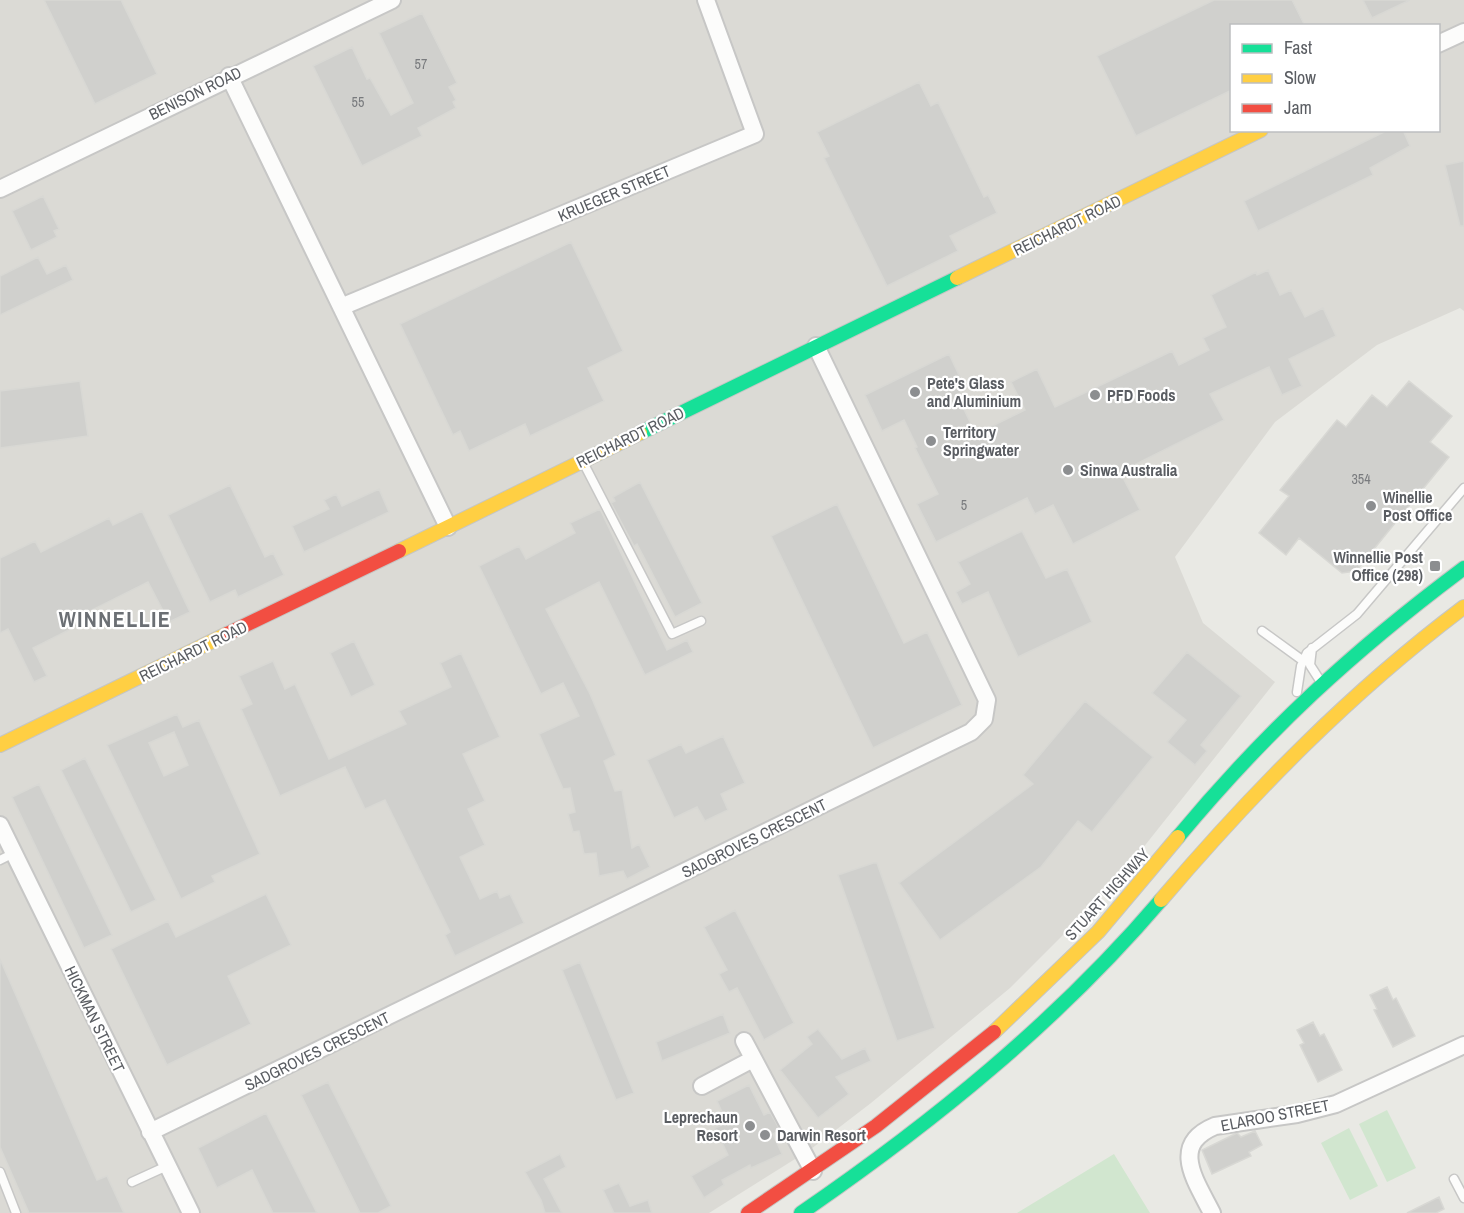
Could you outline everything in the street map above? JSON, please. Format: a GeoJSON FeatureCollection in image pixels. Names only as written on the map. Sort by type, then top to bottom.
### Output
{"type":"FeatureCollection","features":[{"type":"Feature","properties":{"kind":"main road","name":"REICHARDT ROAD"},"geometry":{"type":"LineString","coordinates":[[0,745],[1257,132]]}},
{"type":"Feature","properties":{"kind":"main road","name":"STUART HIGHWAY"},"geometry":{"type":"LineString","coordinates":[[748,1213],[813,1171],[899,1109],[979,1045],[1073,957],[1118,910],[1252,752],[1288,714],[1373,639],[1464,568]]}},
{"type":"Feature","properties":{"kind":"main road"},"geometry":{"type":"LineString","coordinates":[[1323,684],[1329,689],[1343,688],[1436,615],[1464,606]]}},
{"type":"Feature","properties":{"kind":"main road"},"geometry":{"type":"LineString","coordinates":[[801,1213],[877,1160],[950,1103],[1037,1027],[1122,944],[1214,838],[1302,746],[1382,672],[1464,606]]}},
{"type":"Feature","properties":{"kind":"main road"},"geometry":{"type":"LineString","coordinates":[[1073,957],[1090,975]]}},
{"type":"Feature","properties":{"kind":"street","name":"BENISON ROAD"},"geometry":{"type":"LineString","coordinates":[[0,189],[230,76],[392,0]]}},
{"type":"Feature","properties":{"kind":"street","name":"KRUEGER STREET"},"geometry":{"type":"LineString","coordinates":[[341,307],[755,134],[706,0]]}},
{"type":"Feature","properties":{"kind":"street"},"geometry":{"type":"LineString","coordinates":[[1440,43],[1464,32]]}},
{"type":"Feature","properties":{"kind":"street"},"geometry":{"type":"LineString","coordinates":[[230,76],[448,526]]}},
{"type":"Feature","properties":{"kind":"street","name":"SADGROVES CRESCENT"},"geometry":{"type":"LineString","coordinates":[[150,1132],[971,732],[984,718],[987,700],[816,346]]}},
{"type":"Feature","properties":{"kind":"street","name":"HICKMAN STREET"},"geometry":{"type":"LineString","coordinates":[[0,825],[7,856],[191,1213]]}},
{"type":"Feature","properties":{"kind":"street"},"geometry":{"type":"LineString","coordinates":[[744,1041],[813,1171]]}},
{"type":"Feature","properties":{"kind":"street","name":"ELAROO STREET"},"geometry":{"type":"LineString","coordinates":[[1212,1213],[1189,1162],[1191,1143],[1203,1131],[1215,1126],[1297,1114],[1336,1104],[1464,1045]]}},
{"type":"Feature","properties":{"kind":"street"},"geometry":{"type":"LineString","coordinates":[[702,1086],[753,1059]]}},
{"type":"Feature","properties":{"kind":"lane"},"geometry":{"type":"LineString","coordinates":[[582,461],[672,634],[701,621]]}},
{"type":"Feature","properties":{"kind":"lane"},"geometry":{"type":"LineString","coordinates":[[1288,714],[1298,691],[1302,660],[1312,648],[1357,614],[1464,488]]}},
{"type":"Feature","properties":{"kind":"lane"},"geometry":{"type":"LineString","coordinates":[[1262,631],[1302,660]]}},
{"type":"Feature","properties":{"kind":"lane"},"geometry":{"type":"LineString","coordinates":[[1312,648],[1312,670],[1323,684]]}},
{"type":"Feature","properties":{"kind":"lane"},"geometry":{"type":"LineString","coordinates":[[132,1182],[167,1166]]}},
{"type":"Feature","properties":{"kind":"lane"},"geometry":{"type":"LineString","coordinates":[[0,1172],[16,1213]]}},
{"type":"Feature","properties":{"kind":"lane"},"geometry":{"type":"LineString","coordinates":[[1455,1179],[1464,1198]]}},
{"type":"Feature","properties":{"kind":"shaded area"},"geometry":{"type":"Polygon","coordinates":[[[0,0],[1464,0],[1464,311],[1460,308],[1377,345],[1275,422],[1175,557],[1203,623],[1275,682],[1115,883],[1010,988],[871,1103],[811,1149],[709,1213],[0,1213],[0,0]]]}},
{"type":"Feature","properties":{"kind":"green space"},"geometry":{"type":"Polygon","coordinates":[[[1387,1110],[1416,1168],[1387,1182],[1359,1124],[1387,1110]]]}},
{"type":"Feature","properties":{"kind":"green space"},"geometry":{"type":"Polygon","coordinates":[[[1349,1128],[1378,1186],[1350,1200],[1321,1143],[1349,1128]]]}},
{"type":"Feature","properties":{"kind":"green space"},"geometry":{"type":"Polygon","coordinates":[[[1114,1154],[1150,1213],[1017,1213],[1114,1154]]]}},
{"type":"Feature","properties":{"kind":"building"},"geometry":{"type":"Polygon","coordinates":[[[44,0],[121,0],[157,74],[95,104],[44,0]]]}},
{"type":"Feature","properties":{"kind":"building"},"geometry":{"type":"Polygon","coordinates":[[[1214,0],[1292,0],[1304,24],[1230,24],[1230,91],[1136,136],[1097,56],[1214,0]]]}},
{"type":"Feature","properties":{"kind":"building"},"geometry":{"type":"Polygon","coordinates":[[[1363,0],[1410,0],[1372,18],[1363,0]]]}},
{"type":"Feature","properties":{"kind":"building"},"geometry":{"type":"Polygon","coordinates":[[[422,13],[457,83],[449,87],[456,100],[453,102],[456,108],[418,128],[422,136],[362,166],[313,66],[352,47],[367,79],[370,78],[391,115],[413,103],[379,33],[422,13]]]}},
{"type":"Feature","properties":{"kind":"building"},"geometry":{"type":"Polygon","coordinates":[[[919,82],[931,106],[938,102],[984,197],[988,195],[997,213],[950,236],[958,251],[887,286],[824,158],[829,156],[817,132],[919,82]]]}},
{"type":"Feature","properties":{"kind":"building"},"geometry":{"type":"Polygon","coordinates":[[[1384,132],[1404,132],[1410,146],[1370,168],[1373,175],[1258,231],[1244,201],[1384,132]]]}},
{"type":"Feature","properties":{"kind":"building"},"geometry":{"type":"Polygon","coordinates":[[[1464,161],[1464,226],[1460,226],[1445,165],[1464,161]]]}},
{"type":"Feature","properties":{"kind":"building"},"geometry":{"type":"Polygon","coordinates":[[[43,196],[59,229],[54,231],[57,237],[31,250],[12,211],[43,196]]]}},
{"type":"Feature","properties":{"kind":"building"},"geometry":{"type":"Polygon","coordinates":[[[571,242],[623,351],[588,368],[604,401],[530,436],[525,424],[469,451],[460,431],[453,435],[400,324],[571,242]]]}},
{"type":"Feature","properties":{"kind":"building"},"geometry":{"type":"Polygon","coordinates":[[[38,257],[47,274],[66,265],[73,280],[0,315],[0,276],[38,257]]]}},
{"type":"Feature","properties":{"kind":"building"},"geometry":{"type":"Polygon","coordinates":[[[1268,270],[1280,295],[1291,290],[1305,317],[1323,308],[1336,336],[1289,359],[1302,386],[1282,395],[1269,367],[1210,394],[1224,420],[1120,472],[1140,510],[1073,544],[1053,505],[1035,514],[1027,498],[936,542],[917,504],[938,494],[904,420],[882,431],[865,395],[949,354],[966,390],[957,395],[976,434],[1025,410],[1011,382],[1037,369],[1055,407],[1172,351],[1179,365],[1209,350],[1203,338],[1226,327],[1211,295],[1256,272],[1257,275],[1268,270]]]}},
{"type":"Feature","properties":{"kind":"building"},"geometry":{"type":"Polygon","coordinates":[[[80,381],[88,436],[0,448],[0,391],[80,381]]]}},
{"type":"Feature","properties":{"kind":"building"},"geometry":{"type":"Polygon","coordinates":[[[1409,381],[1452,416],[1430,442],[1449,457],[1356,571],[1342,573],[1299,538],[1286,555],[1259,533],[1289,496],[1280,490],[1337,420],[1346,427],[1372,395],[1387,407],[1409,381]]]}},
{"type":"Feature","properties":{"kind":"building"},"geometry":{"type":"Polygon","coordinates":[[[640,482],[702,603],[675,617],[637,544],[634,546],[611,503],[615,501],[613,497],[640,482]]]}},
{"type":"Feature","properties":{"kind":"building"},"geometry":{"type":"Polygon","coordinates":[[[230,485],[265,557],[273,553],[284,575],[238,597],[235,590],[210,602],[168,515],[230,485]]]}},
{"type":"Feature","properties":{"kind":"building"},"geometry":{"type":"Polygon","coordinates":[[[379,489],[389,512],[304,552],[292,526],[329,509],[324,500],[336,494],[342,506],[379,489]]]}},
{"type":"Feature","properties":{"kind":"building"},"geometry":{"type":"Polygon","coordinates":[[[837,504],[904,643],[927,632],[962,705],[873,748],[771,536],[837,504]]]}},
{"type":"Feature","properties":{"kind":"building"},"geometry":{"type":"Polygon","coordinates":[[[600,509],[667,650],[687,640],[693,652],[645,675],[599,582],[546,609],[590,694],[616,755],[604,761],[615,791],[622,790],[632,848],[639,844],[650,867],[627,879],[623,871],[599,876],[596,853],[584,854],[579,831],[573,832],[568,814],[575,812],[570,788],[563,789],[539,734],[579,716],[563,683],[541,694],[479,566],[519,546],[526,559],[575,533],[570,523],[600,509]]]}},
{"type":"Feature","properties":{"kind":"building"},"geometry":{"type":"Polygon","coordinates":[[[142,511],[190,612],[169,622],[148,582],[74,619],[77,626],[33,648],[47,676],[34,682],[8,629],[0,633],[0,558],[35,541],[41,552],[109,518],[113,525],[142,511]]]}},
{"type":"Feature","properties":{"kind":"building"},"geometry":{"type":"Polygon","coordinates":[[[1022,531],[1046,578],[1067,569],[1092,622],[1018,657],[988,592],[962,604],[956,592],[970,584],[958,562],[1022,531]]]}},
{"type":"Feature","properties":{"kind":"building"},"geometry":{"type":"Polygon","coordinates":[[[354,641],[375,685],[351,697],[330,653],[354,641]]]}},
{"type":"Feature","properties":{"kind":"building"},"geometry":{"type":"Polygon","coordinates":[[[1187,652],[1241,696],[1201,745],[1207,751],[1195,765],[1167,742],[1186,720],[1152,693],[1187,652]]]}},
{"type":"Feature","properties":{"kind":"building"},"geometry":{"type":"Polygon","coordinates":[[[461,653],[500,737],[463,754],[485,801],[468,809],[485,845],[460,857],[480,899],[497,891],[500,898],[510,894],[524,923],[455,956],[445,935],[450,932],[385,800],[365,809],[345,767],[280,796],[241,709],[252,704],[239,676],[273,661],[285,689],[295,684],[329,759],[406,724],[399,711],[451,687],[440,663],[461,653]]]}},
{"type":"Feature","properties":{"kind":"building"},"geometry":{"type":"Polygon","coordinates":[[[1085,701],[1153,757],[1092,832],[1078,821],[1041,867],[940,940],[899,883],[1033,784],[1023,775],[1085,701]]]}},
{"type":"Feature","properties":{"kind":"building"},"geometry":{"type":"Polygon","coordinates":[[[177,714],[183,727],[199,720],[260,854],[212,876],[215,882],[181,899],[107,745],[177,714]],[[174,732],[149,743],[164,776],[188,765],[174,732]]]}},
{"type":"Feature","properties":{"kind":"building"},"geometry":{"type":"Polygon","coordinates":[[[723,736],[745,783],[721,794],[728,810],[705,821],[697,807],[674,818],[647,760],[681,744],[686,753],[723,736]]]}},
{"type":"Feature","properties":{"kind":"building"},"geometry":{"type":"Polygon","coordinates":[[[85,758],[156,900],[131,912],[61,770],[85,758]]]}},
{"type":"Feature","properties":{"kind":"building"},"geometry":{"type":"Polygon","coordinates":[[[39,784],[112,935],[84,948],[12,797],[39,784]]]}},
{"type":"Feature","properties":{"kind":"building"},"geometry":{"type":"Polygon","coordinates":[[[877,863],[935,1028],[897,1041],[838,875],[877,863]]]}},
{"type":"Feature","properties":{"kind":"building"},"geometry":{"type":"Polygon","coordinates":[[[266,894],[291,945],[228,976],[251,1024],[167,1065],[111,949],[168,921],[176,937],[266,894]]]}},
{"type":"Feature","properties":{"kind":"building"},"geometry":{"type":"Polygon","coordinates":[[[735,910],[794,1023],[764,1040],[737,988],[729,992],[719,974],[727,970],[704,927],[735,910]]]}},
{"type":"Feature","properties":{"kind":"building"},"geometry":{"type":"Polygon","coordinates":[[[0,959],[97,1180],[107,1176],[124,1213],[29,1213],[0,1147],[0,959]]]}},
{"type":"Feature","properties":{"kind":"building"},"geometry":{"type":"Polygon","coordinates":[[[580,962],[634,1093],[616,1100],[562,970],[580,962]]]}},
{"type":"Feature","properties":{"kind":"building"},"geometry":{"type":"Polygon","coordinates":[[[1387,987],[1393,1000],[1396,998],[1415,1036],[1393,1047],[1374,1010],[1377,1009],[1370,995],[1387,987]]]}},
{"type":"Feature","properties":{"kind":"building"},"geometry":{"type":"Polygon","coordinates":[[[723,1014],[730,1033],[662,1061],[656,1042],[723,1014]]]}},
{"type":"Feature","properties":{"kind":"building"},"geometry":{"type":"Polygon","coordinates":[[[1313,1022],[1320,1036],[1324,1034],[1342,1070],[1318,1082],[1300,1045],[1304,1043],[1297,1030],[1313,1022]]]}},
{"type":"Feature","properties":{"kind":"building"},"geometry":{"type":"Polygon","coordinates":[[[818,1029],[842,1059],[865,1048],[871,1061],[836,1077],[849,1094],[818,1118],[780,1070],[812,1044],[807,1037],[818,1029]]]}},
{"type":"Feature","properties":{"kind":"building"},"geometry":{"type":"Polygon","coordinates":[[[328,1082],[391,1206],[378,1213],[360,1213],[301,1095],[328,1082]]]}},
{"type":"Feature","properties":{"kind":"building","name":"Leprechaun Resort"},"geometry":{"type":"Polygon","coordinates":[[[749,1085],[764,1115],[770,1112],[780,1130],[773,1134],[782,1154],[751,1168],[750,1165],[722,1180],[724,1185],[704,1198],[691,1176],[728,1155],[715,1128],[727,1123],[717,1101],[749,1085]]]}},
{"type":"Feature","properties":{"kind":"building"},"geometry":{"type":"Polygon","coordinates":[[[266,1113],[317,1213],[273,1213],[252,1170],[217,1188],[198,1148],[266,1113]]]}},
{"type":"Feature","properties":{"kind":"building"},"geometry":{"type":"Polygon","coordinates":[[[1255,1131],[1262,1145],[1249,1152],[1251,1156],[1212,1174],[1202,1150],[1237,1133],[1241,1137],[1255,1131]]]}},
{"type":"Feature","properties":{"kind":"building"},"geometry":{"type":"Polygon","coordinates":[[[560,1154],[566,1167],[544,1179],[562,1213],[545,1213],[541,1200],[525,1172],[560,1154]]]}},
{"type":"Feature","properties":{"kind":"building"},"geometry":{"type":"Polygon","coordinates":[[[619,1183],[630,1206],[648,1200],[652,1213],[614,1213],[603,1190],[619,1183]]]}},
{"type":"Feature","properties":{"kind":"building"},"geometry":{"type":"Polygon","coordinates":[[[1439,1197],[1444,1209],[1436,1213],[1407,1213],[1439,1197]]]}},
{"type":"Feature","properties":{"kind":"traffic: fast"},"geometry":{"type":"LineString","coordinates":[[640,433],[957,278]]}},
{"type":"Feature","properties":{"kind":"traffic: fast"},"geometry":{"type":"LineString","coordinates":[[1178,837],[1211,798],[1278,727],[1348,661],[1464,568]]}},
{"type":"Feature","properties":{"kind":"traffic: fast"},"geometry":{"type":"LineString","coordinates":[[801,1213],[945,1107],[1036,1029],[1121,945],[1161,900]]}},
{"type":"Feature","properties":{"kind":"traffic: slow"},"geometry":{"type":"LineString","coordinates":[[957,278],[1257,132]]}},
{"type":"Feature","properties":{"kind":"traffic: slow"},"geometry":{"type":"LineString","coordinates":[[399,551],[640,433]]}},
{"type":"Feature","properties":{"kind":"traffic: slow"},"geometry":{"type":"LineString","coordinates":[[1161,900],[1231,821],[1305,745],[1382,673],[1464,607]]}},
{"type":"Feature","properties":{"kind":"traffic: slow"},"geometry":{"type":"LineString","coordinates":[[0,745],[227,634]]}},
{"type":"Feature","properties":{"kind":"traffic: slow"},"geometry":{"type":"LineString","coordinates":[[994,1032],[1098,932],[1178,837]]}},
{"type":"Feature","properties":{"kind":"traffic: jam"},"geometry":{"type":"LineString","coordinates":[[227,634],[399,551]]}},
{"type":"Feature","properties":{"kind":"traffic: jam"},"geometry":{"type":"LineString","coordinates":[[748,1213],[876,1126],[994,1032]]}},
{"type":"Feature","properties":{"kind":"place","name":"Pete's Glass and Aluminium"},"geometry":{"type":"Point","coordinates":[915,392]}},
{"type":"Feature","properties":{"kind":"place","name":"PFD Foods"},"geometry":{"type":"Point","coordinates":[1095,395]}},
{"type":"Feature","properties":{"kind":"place","name":"Territory Springwater"},"geometry":{"type":"Point","coordinates":[931,441]}},
{"type":"Feature","properties":{"kind":"place","name":"Sinwa Australia"},"geometry":{"type":"Point","coordinates":[1068,470]}},
{"type":"Feature","properties":{"kind":"place","name":"Winellie Post Office"},"geometry":{"type":"Point","coordinates":[1371,506]}},
{"type":"Feature","properties":{"kind":"place","name":"Winnellie Post Office (298)"},"geometry":{"type":"Point","coordinates":[1435,566]}},
{"type":"Feature","properties":{"kind":"place","name":"Leprechaun Resort"},"geometry":{"type":"Point","coordinates":[750,1126]}},
{"type":"Feature","properties":{"kind":"place","name":"Darwin Resort"},"geometry":{"type":"Point","coordinates":[765,1135]}},
{"type":"Feature","properties":{"kind":"district","name":"WINNELLIE"},"geometry":{"type":"Point","coordinates":[115,619]}}]}
